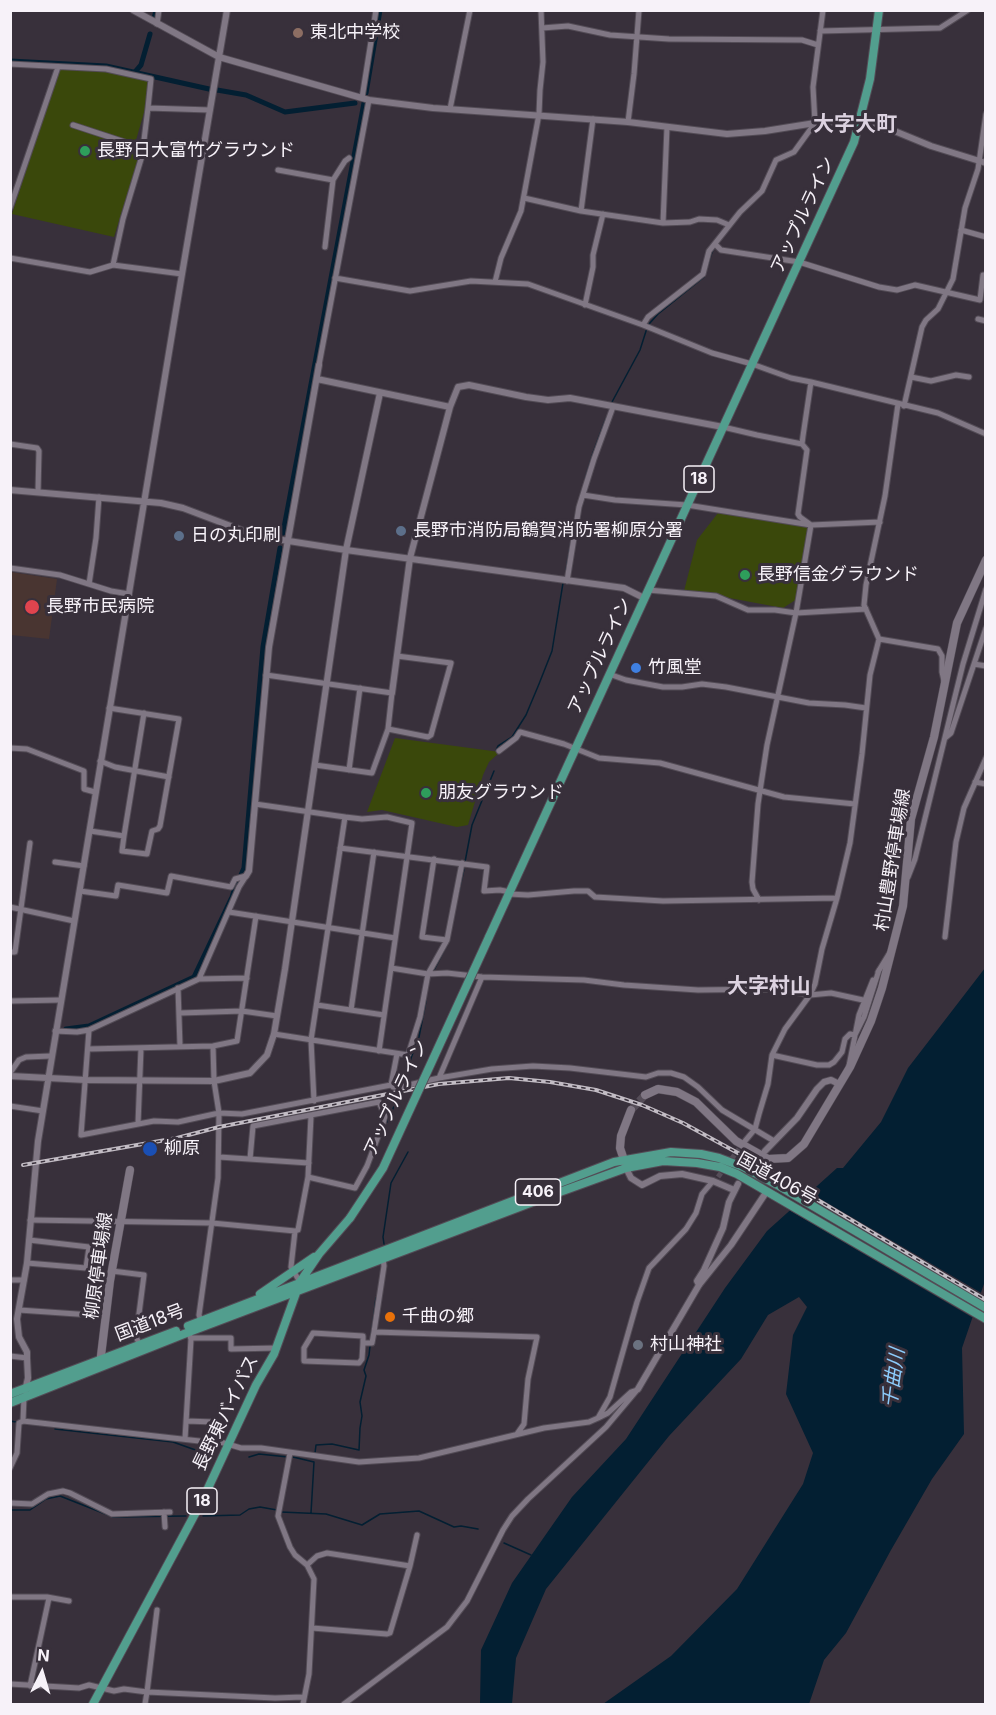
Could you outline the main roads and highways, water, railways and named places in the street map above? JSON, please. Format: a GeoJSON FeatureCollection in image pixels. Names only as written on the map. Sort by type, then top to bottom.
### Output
{"type":"FeatureCollection","features":[{"type":"Feature","properties":{"kind":"highway","name":"アップルライン"},"geometry":{"type":"LineString","coordinates":[[297,1292],[300,1282],[321,1252],[350,1218],[383,1168],[854,142],[870,79],[879,10]]}},
{"type":"Feature","properties":{"kind":"highway","name":"国道406号"},"geometry":{"type":"LineString","coordinates":[[297,1292],[381,1255],[625,1164],[671,1152],[701,1154],[743,1167],[986,1308]]}},
{"type":"Feature","properties":{"kind":"highway","name":"国道406号"},"geometry":{"type":"LineString","coordinates":[[625,1164],[663,1161],[698,1163],[720,1167],[737,1174],[986,1319]]}},
{"type":"Feature","properties":{"kind":"highway"},"geometry":{"type":"LineString","coordinates":[[231,1310],[265,1291],[321,1252],[325,1263],[338,1267]]}},
{"type":"Feature","properties":{"kind":"highway","name":"国道406号"},"geometry":{"type":"LineString","coordinates":[[300,1282],[338,1267],[381,1255]]}},
{"type":"Feature","properties":{"kind":"highway","name":"国道18号"},"geometry":{"type":"LineString","coordinates":[[189,1332],[201,1321],[300,1282]]}},
{"type":"Feature","properties":{"kind":"highway","name":"国道18号"},"geometry":{"type":"LineString","coordinates":[[10,1403],[141,1347],[189,1332],[297,1292]]}},
{"type":"Feature","properties":{"kind":"highway","name":"長野東バイパス"},"geometry":{"type":"LineString","coordinates":[[93,1704],[203,1499],[256,1385],[277,1348],[297,1292]]}},
{"type":"Feature","properties":{"kind":"highway","name":"国道18号"},"geometry":{"type":"LineString","coordinates":[[10,1394],[100,1363]]}},
{"type":"Feature","properties":{"kind":"main road","name":"村山豊野停車場線"},"geometry":{"type":"LineString","coordinates":[[645,1095],[658,1089],[677,1092],[696,1102],[736,1140],[751,1151],[768,1159],[788,1158],[804,1144],[850,1067],[874,1011],[894,948],[907,879],[911,819],[934,737],[957,623],[986,560]]}},
{"type":"Feature","properties":{"kind":"main road"},"geometry":{"type":"LineString","coordinates":[[625,1164],[620,1148],[621,1136],[631,1110]]}},
{"type":"Feature","properties":{"kind":"main road","name":"柳原停車場線"},"geometry":{"type":"LineString","coordinates":[[100,1363],[112,1271],[130,1170]]}},
{"type":"Feature","properties":{"kind":"water","name":"千曲川"},"geometry":{"type":"Polygon","coordinates":[[[985,968],[986,1278],[962,1348],[964,1434],[932,1479],[846,1633],[824,1660],[809,1704],[603,1704],[671,1656],[737,1589],[803,1484],[813,1453],[786,1394],[793,1335],[807,1307],[799,1297],[768,1315],[741,1359],[669,1436],[546,1589],[516,1658],[512,1704],[480,1704],[481,1650],[512,1583],[572,1497],[626,1439],[725,1288],[767,1231],[837,1168],[843,1168],[881,1122],[908,1068],[985,968]]]}},
{"type":"Feature","properties":{"kind":"waterway"},"geometry":{"type":"LineString","coordinates":[[154,19],[156,10]]}},
{"type":"Feature","properties":{"kind":"waterway"},"geometry":{"type":"LineString","coordinates":[[366,93],[380,10]]}},
{"type":"Feature","properties":{"kind":"waterway"},"geometry":{"type":"LineString","coordinates":[[135,72],[141,65],[150,34]]}},
{"type":"Feature","properties":{"kind":"waterway"},"geometry":{"type":"LineString","coordinates":[[10,61],[106,66],[209,89]]}},
{"type":"Feature","properties":{"kind":"waterway"},"geometry":{"type":"LineString","coordinates":[[217,90],[246,95],[285,112],[355,103]]}},
{"type":"Feature","properties":{"kind":"waterway"},"geometry":{"type":"LineString","coordinates":[[283,533],[364,103]]}},
{"type":"Feature","properties":{"kind":"waterway"},"geometry":{"type":"LineString","coordinates":[[649,324],[704,277],[716,246]]}},
{"type":"Feature","properties":{"kind":"waterway"},"geometry":{"type":"LineString","coordinates":[[612,402],[640,350],[647,328]]}},
{"type":"Feature","properties":{"kind":"waterway"},"geometry":{"type":"LineString","coordinates":[[585,479],[606,418]]}},
{"type":"Feature","properties":{"kind":"waterway"},"geometry":{"type":"LineString","coordinates":[[566,570],[573,530]]}},
{"type":"Feature","properties":{"kind":"waterway"},"geometry":{"type":"LineString","coordinates":[[241,875],[244,868],[263,647],[280,548]]}},
{"type":"Feature","properties":{"kind":"waterway"},"geometry":{"type":"LineString","coordinates":[[496,750],[498,746],[512,737],[526,715],[539,684],[552,651],[563,583]]}},
{"type":"Feature","properties":{"kind":"waterway"},"geometry":{"type":"LineString","coordinates":[[465,862],[472,825],[494,771]]}},
{"type":"Feature","properties":{"kind":"waterway"},"geometry":{"type":"LineString","coordinates":[[458,896],[464,869]]}},
{"type":"Feature","properties":{"kind":"waterway"},"geometry":{"type":"LineString","coordinates":[[66,1029],[89,1026],[194,977],[232,897],[237,881]]}},
{"type":"Feature","properties":{"kind":"waterway"},"geometry":{"type":"LineString","coordinates":[[434,970],[447,945]]}},
{"type":"Feature","properties":{"kind":"waterway"},"geometry":{"type":"LineString","coordinates":[[402,1085],[419,1037],[426,1001]]}},
{"type":"Feature","properties":{"kind":"waterway"},"geometry":{"type":"LineString","coordinates":[[387,1122],[399,1095]]}},
{"type":"Feature","properties":{"kind":"waterway"},"geometry":{"type":"LineString","coordinates":[[384,1244],[391,1183],[408,1152]]}},
{"type":"Feature","properties":{"kind":"waterway"},"geometry":{"type":"LineString","coordinates":[[371,1336],[376,1298]]}},
{"type":"Feature","properties":{"kind":"waterway"},"geometry":{"type":"LineString","coordinates":[[315,1453],[316,1445],[332,1444],[359,1450],[362,1416],[360,1402],[370,1346]]}},
{"type":"Feature","properties":{"kind":"waterway"},"geometry":{"type":"LineString","coordinates":[[10,1421],[16,1422]]}},
{"type":"Feature","properties":{"kind":"waterway"},"geometry":{"type":"LineString","coordinates":[[55,1429],[173,1442],[204,1453]]}},
{"type":"Feature","properties":{"kind":"waterway"},"geometry":{"type":"LineString","coordinates":[[249,1457],[259,1454],[288,1457]]}},
{"type":"Feature","properties":{"kind":"waterway"},"geometry":{"type":"LineString","coordinates":[[293,1457],[314,1462],[311,1513]]}},
{"type":"Feature","properties":{"kind":"waterway"},"geometry":{"type":"LineString","coordinates":[[10,1510],[30,1510],[46,1499],[60,1496],[113,1517],[186,1516]]}},
{"type":"Feature","properties":{"kind":"waterway"},"geometry":{"type":"LineString","coordinates":[[203,1516],[240,1515],[249,1509],[260,1507],[277,1510]]}},
{"type":"Feature","properties":{"kind":"waterway"},"geometry":{"type":"LineString","coordinates":[[281,1512],[326,1514],[362,1525],[380,1514],[419,1511],[454,1527],[478,1529]]}},
{"type":"Feature","properties":{"kind":"waterway"},"geometry":{"type":"LineString","coordinates":[[504,1543],[531,1555]]}},
{"type":"Feature","properties":{"kind":"tunnel"},"geometry":{"type":"LineString","coordinates":[[631,1110],[645,1095]]}},
{"type":"Feature","properties":{"kind":"tunnel"},"geometry":{"type":"LineString","coordinates":[[718,1177],[744,1142]]}},
{"type":"Feature","properties":{"kind":"tunnel"},"geometry":{"type":"LineString","coordinates":[[738,1184],[762,1154]]}},
{"type":"Feature","properties":{"kind":"railway"},"geometry":{"type":"LineString","coordinates":[[23,1165],[177,1138],[219,1127],[439,1084],[509,1078],[550,1082],[596,1090],[642,1105],[683,1123],[747,1158],[986,1300]]}},
{"type":"Feature","properties":{"kind":"place","name":"東北中学校"},"geometry":{"type":"Point","coordinates":[298,33]}},
{"type":"Feature","properties":{"kind":"place","name":"長野日大富竹グラウンド"},"geometry":{"type":"Point","coordinates":[85,151]}},
{"type":"Feature","properties":{"kind":"place","name":"長野市消防局鶴賀消防署柳原分署"},"geometry":{"type":"Point","coordinates":[401,531]}},
{"type":"Feature","properties":{"kind":"place","name":"日の丸印刷"},"geometry":{"type":"Point","coordinates":[179,536]}},
{"type":"Feature","properties":{"kind":"place","name":"長野信金グラウンド"},"geometry":{"type":"Point","coordinates":[745,575]}},
{"type":"Feature","properties":{"kind":"place","name":"長野市民病院"},"geometry":{"type":"Point","coordinates":[32,607]}},
{"type":"Feature","properties":{"kind":"place","name":"竹風堂"},"geometry":{"type":"Point","coordinates":[636,668]}},
{"type":"Feature","properties":{"kind":"place","name":"朋友グラウンド"},"geometry":{"type":"Point","coordinates":[426,793]}},
{"type":"Feature","properties":{"kind":"place","name":"柳原"},"geometry":{"type":"Point","coordinates":[150,1149]}},
{"type":"Feature","properties":{"kind":"place","name":"千曲の郷"},"geometry":{"type":"Point","coordinates":[390,1317]}},
{"type":"Feature","properties":{"kind":"place","name":"村山神社"},"geometry":{"type":"Point","coordinates":[638,1345]}},
{"type":"Feature","properties":{"kind":"district","name":"大字大町"},"geometry":{"type":"Point","coordinates":[855,125]}},
{"type":"Feature","properties":{"kind":"district","name":"大字村山"},"geometry":{"type":"Point","coordinates":[769,987]}}]}
